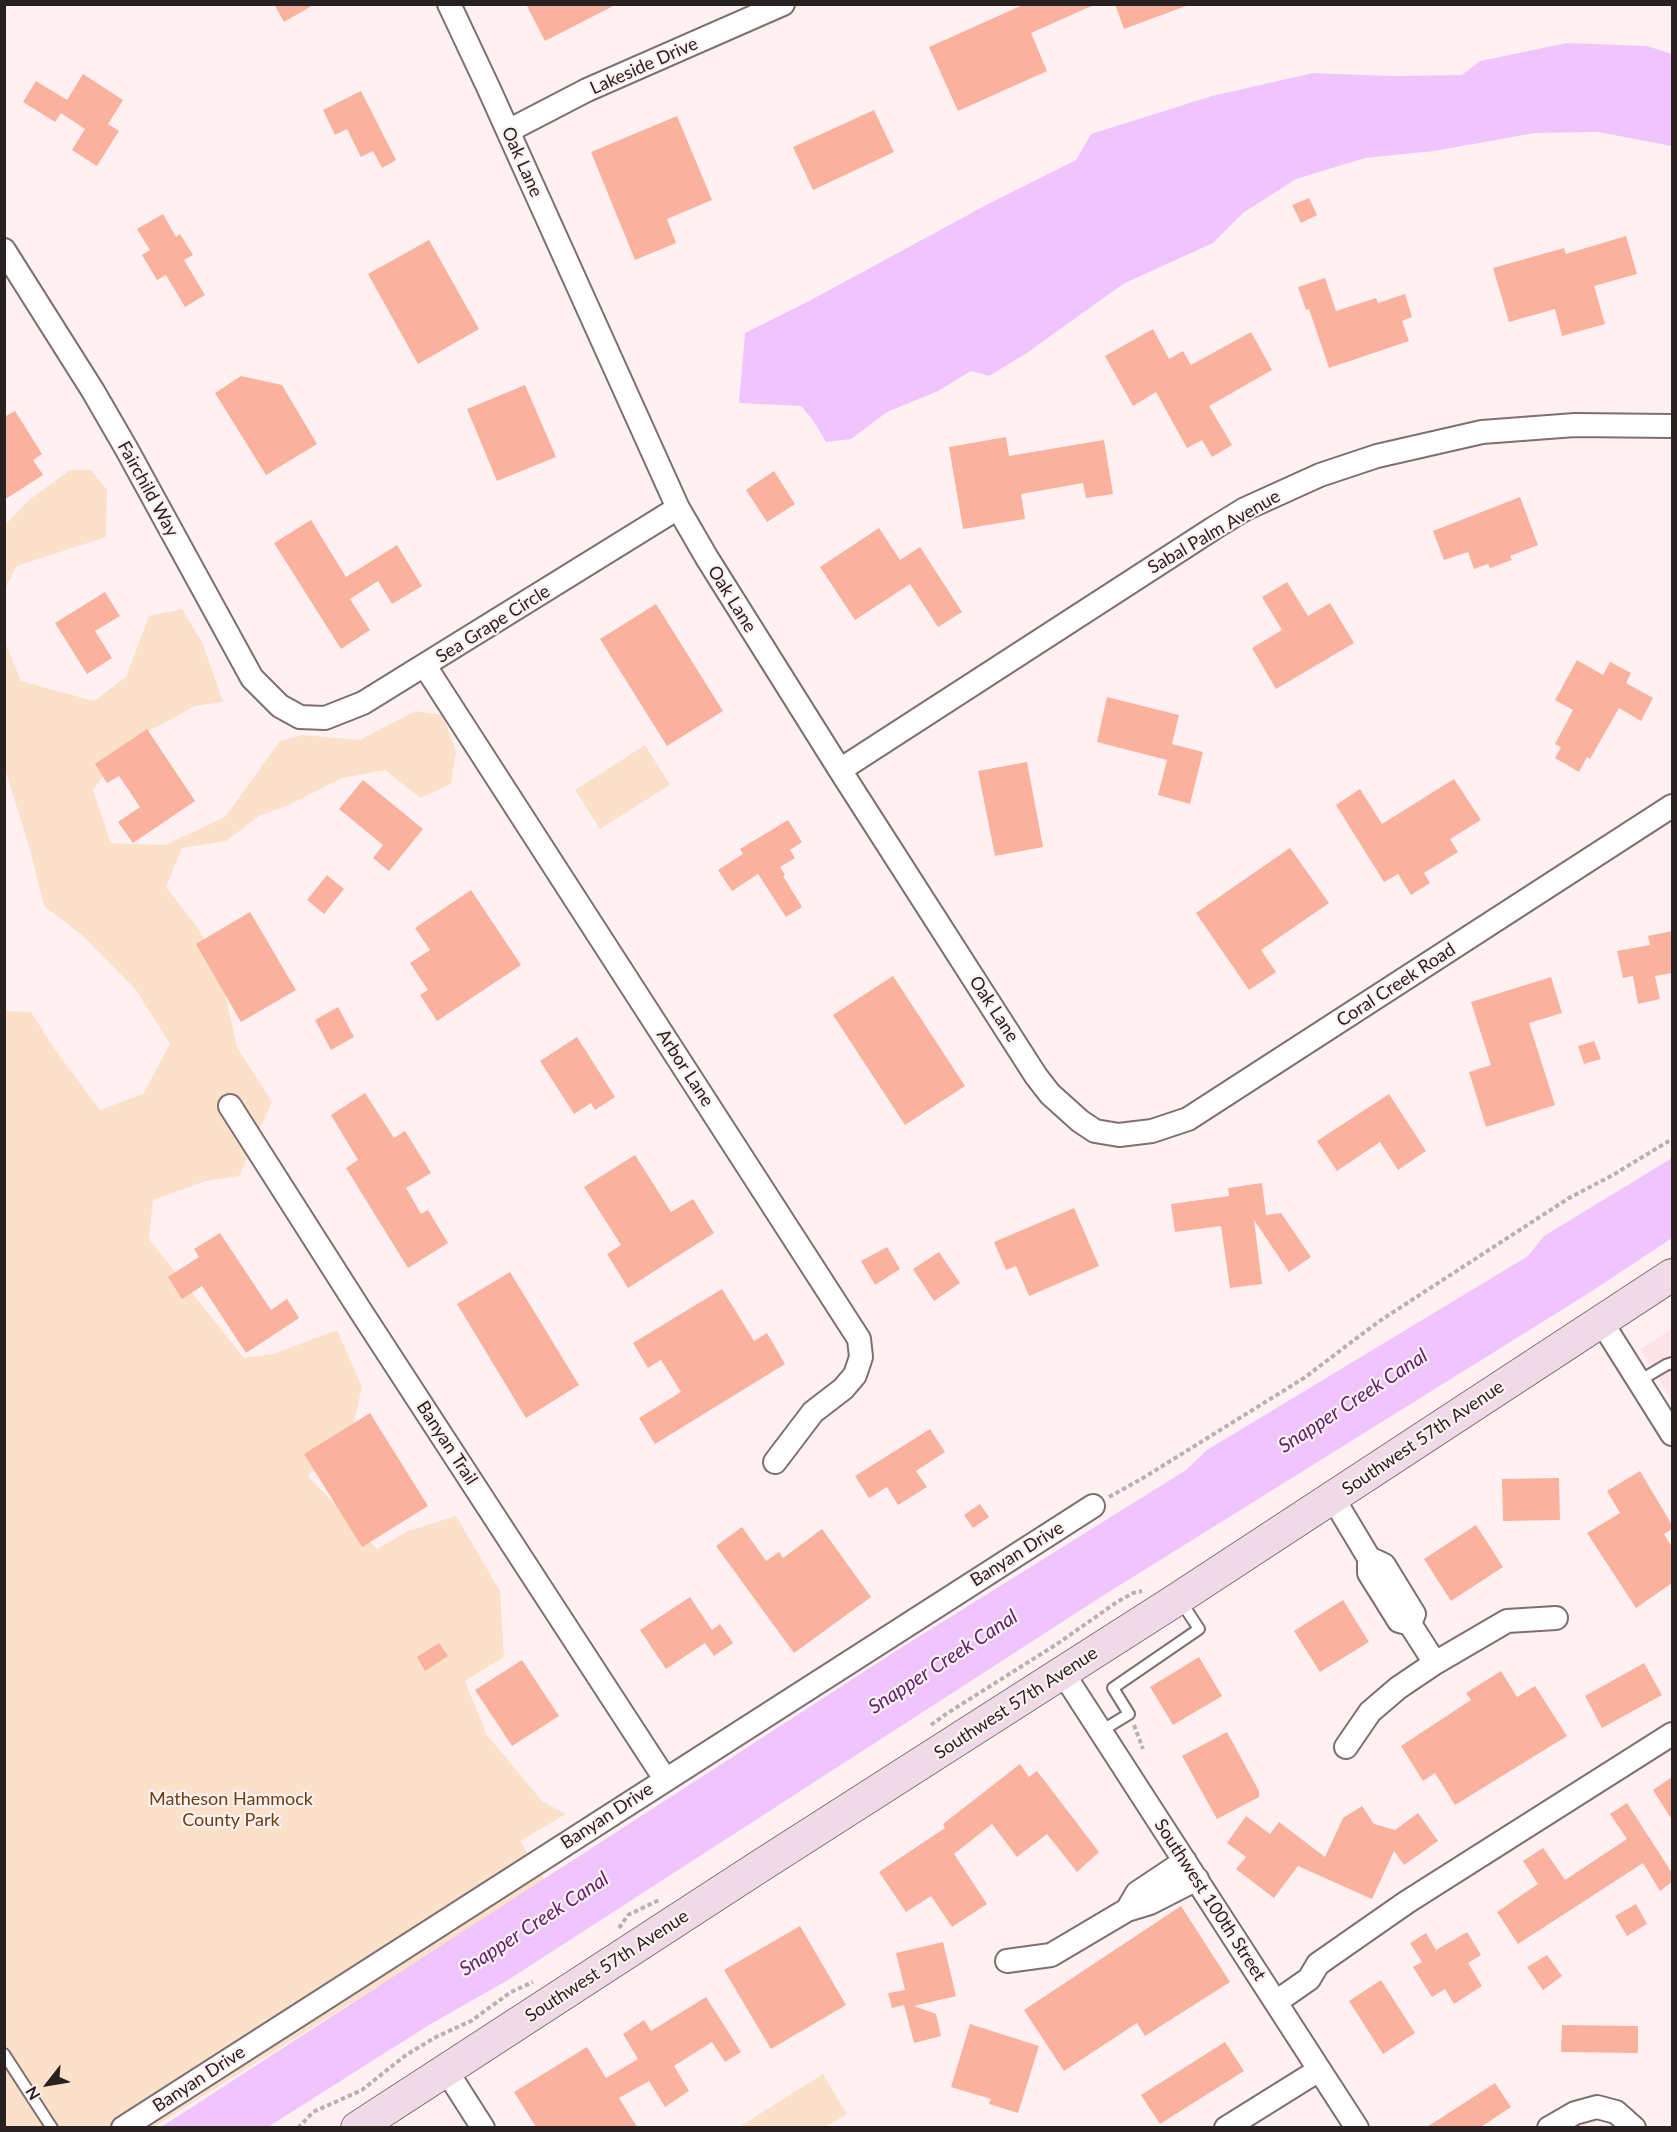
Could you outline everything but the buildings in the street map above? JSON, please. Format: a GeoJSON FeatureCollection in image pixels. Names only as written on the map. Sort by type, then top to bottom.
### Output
{"type":"FeatureCollection","features":[{"type":"Feature","properties":{"kind":"main road","name":"Southwest 57th Avenue"},"geometry":{"type":"LineString","coordinates":[[357,2127],[1179,1598],[1672,1275]]}},
{"type":"Feature","properties":{"kind":"street","name":"Oak Lane"},"geometry":{"type":"LineString","coordinates":[[448,4],[508,131],[678,508],[707,558],[1036,1076],[1050,1094],[1080,1121],[1095,1131],[1108,1134]]}},
{"type":"Feature","properties":{"kind":"street","name":"Lakeside Drive"},"geometry":{"type":"LineString","coordinates":[[508,131],[587,90],[783,4]]}},
{"type":"Feature","properties":{"kind":"street","name":"Fairchild Way"},"geometry":{"type":"LineString","coordinates":[[4,250],[121,439],[252,678],[280,706],[300,717]]}},
{"type":"Feature","properties":{"kind":"street","name":"Sabal Palm Avenue"},"geometry":{"type":"LineString","coordinates":[[840,770],[1214,528],[1245,510],[1320,475],[1377,456],[1482,432],[1563,426],[1672,426]]}},
{"type":"Feature","properties":{"kind":"street","name":"Sea Grape Circle"},"geometry":{"type":"LineString","coordinates":[[300,717],[325,718],[379,695],[678,508]]}},
{"type":"Feature","properties":{"kind":"street","name":"Arbor Lane"},"geometry":{"type":"LineString","coordinates":[[425,666],[859,1339],[861,1357],[855,1375],[843,1389],[813,1412],[775,1462]]}},
{"type":"Feature","properties":{"kind":"street","name":"Coral Creek Road"},"geometry":{"type":"LineString","coordinates":[[1108,1134],[1152,1131],[1171,1126],[1208,1107],[1672,806]]}},
{"type":"Feature","properties":{"kind":"street","name":"Banyan Trail"},"geometry":{"type":"LineString","coordinates":[[230,1106],[665,1779]]}},
{"type":"Feature","properties":{"kind":"street"},"geometry":{"type":"LineString","coordinates":[[1601,1321],[1672,1434]]}},
{"type":"Feature","properties":{"kind":"street"},"geometry":{"type":"LineString","coordinates":[[1332,1498],[1369,1558],[1369,1573],[1399,1621],[1410,1624],[1435,1663]]}},
{"type":"Feature","properties":{"kind":"street","name":"Banyan Drive"},"geometry":{"type":"LineString","coordinates":[[123,2127],[1093,1506]]}},
{"type":"Feature","properties":{"kind":"street"},"geometry":{"type":"LineString","coordinates":[[1346,1747],[1370,1712],[1398,1688],[1435,1663],[1506,1621],[1556,1618]]}},
{"type":"Feature","properties":{"kind":"street","name":"Southwest 100th Street"},"geometry":{"type":"LineString","coordinates":[[1063,1673],[1356,2127]]}},
{"type":"Feature","properties":{"kind":"street"},"geometry":{"type":"LineString","coordinates":[[1271,1994],[1306,1964],[1318,1964],[1407,1902],[1672,1734]]}},
{"type":"Feature","properties":{"kind":"street"},"geometry":{"type":"LineString","coordinates":[[1007,1961],[1051,1955],[1127,1910],[1150,1903],[1191,1870]]}},
{"type":"Feature","properties":{"kind":"street"},"geometry":{"type":"LineString","coordinates":[[446,2070],[483,2127]]}},
{"type":"Feature","properties":{"kind":"street"},"geometry":{"type":"LineString","coordinates":[[1226,2127],[1319,2070]]}},
{"type":"Feature","properties":{"kind":"street"},"geometry":{"type":"LineString","coordinates":[[1549,2127],[1585,2109],[1607,2108],[1623,2115],[1634,2127]]}},
{"type":"Feature","properties":{"kind":"lane"},"geometry":{"type":"LineString","coordinates":[[1639,1381],[1669,1364],[1672,1376]]}},
{"type":"Feature","properties":{"kind":"lane"},"geometry":{"type":"LineString","coordinates":[[1101,1731],[1129,1714],[1113,1688],[1199,1629],[1179,1598]]}},
{"type":"Feature","properties":{"kind":"lane"},"geometry":{"type":"LineString","coordinates":[[4,2054],[52,2127]]}},
{"type":"Feature","properties":{"kind":"path"},"geometry":{"type":"LineString","coordinates":[[1093,1506],[1143,1478],[1304,1378],[1378,1322],[1569,1198],[1613,1175],[1672,1139]]}},
{"type":"Feature","properties":{"kind":"path"},"geometry":{"type":"LineString","coordinates":[[1129,1714],[1143,1749]]}},
{"type":"Feature","properties":{"kind":"shaded area"},"geometry":{"type":"Polygon","coordinates":[[[1672,1329],[1672,1401],[1640,1349],[1672,1329]]]}},
{"type":"Feature","properties":{"kind":"green space"},"geometry":{"type":"Polygon","coordinates":[[[70,470],[91,470],[107,490],[106,537],[17,566],[5,589],[5,525],[29,500],[70,470]]]}},
{"type":"Feature","properties":{"kind":"green space","name":"Matheson Hammock County Park"},"geometry":{"type":"Polygon","coordinates":[[[182,609],[203,644],[223,702],[195,706],[129,742],[93,790],[111,843],[165,845],[225,817],[280,741],[303,735],[360,740],[415,711],[443,715],[456,752],[451,784],[420,798],[385,770],[342,778],[289,805],[259,816],[226,841],[182,848],[166,887],[198,928],[219,966],[237,1047],[272,1102],[239,1176],[206,1181],[153,1200],[149,1239],[244,1358],[273,1354],[337,1330],[362,1387],[352,1431],[308,1476],[377,1549],[408,1531],[456,1516],[500,1591],[504,1657],[465,1681],[487,1735],[542,1801],[566,1814],[520,1841],[545,1881],[154,2127],[7,2128],[5,2124],[5,1011],[31,1012],[56,1051],[100,1110],[143,1094],[170,1044],[136,990],[83,936],[44,906],[31,853],[5,769],[4,640],[21,681],[94,701],[126,677],[149,616],[182,609]]]}},
{"type":"Feature","properties":{"kind":"green space"},"geometry":{"type":"Polygon","coordinates":[[[645,745],[670,785],[600,829],[575,790],[645,745]]]}},
{"type":"Feature","properties":{"kind":"green space"},"geometry":{"type":"Polygon","coordinates":[[[823,2074],[847,2114],[825,2127],[743,2127],[742,2125],[823,2074]]]}},
{"type":"Feature","properties":{"kind":"water"},"geometry":{"type":"Polygon","coordinates":[[[1567,43],[1647,46],[1672,54],[1672,146],[1598,132],[1535,133],[1434,151],[1365,158],[1296,179],[1243,213],[1213,243],[1123,284],[1027,353],[989,376],[971,371],[938,391],[887,412],[851,439],[826,442],[813,420],[801,406],[739,403],[745,333],[1076,160],[1091,134],[1212,96],[1313,73],[1393,76],[1462,75],[1480,61],[1567,43]]]}},
{"type":"Feature","properties":{"kind":"water","name":"Snapper Creek Canal"},"geometry":{"type":"Polygon","coordinates":[[[1672,1158],[1672,1238],[1589,1293],[1104,1595],[508,1980],[429,2025],[268,2127],[161,2127],[899,1649],[1186,1470],[1207,1450],[1528,1256],[1544,1236],[1672,1158]]]}}]}
